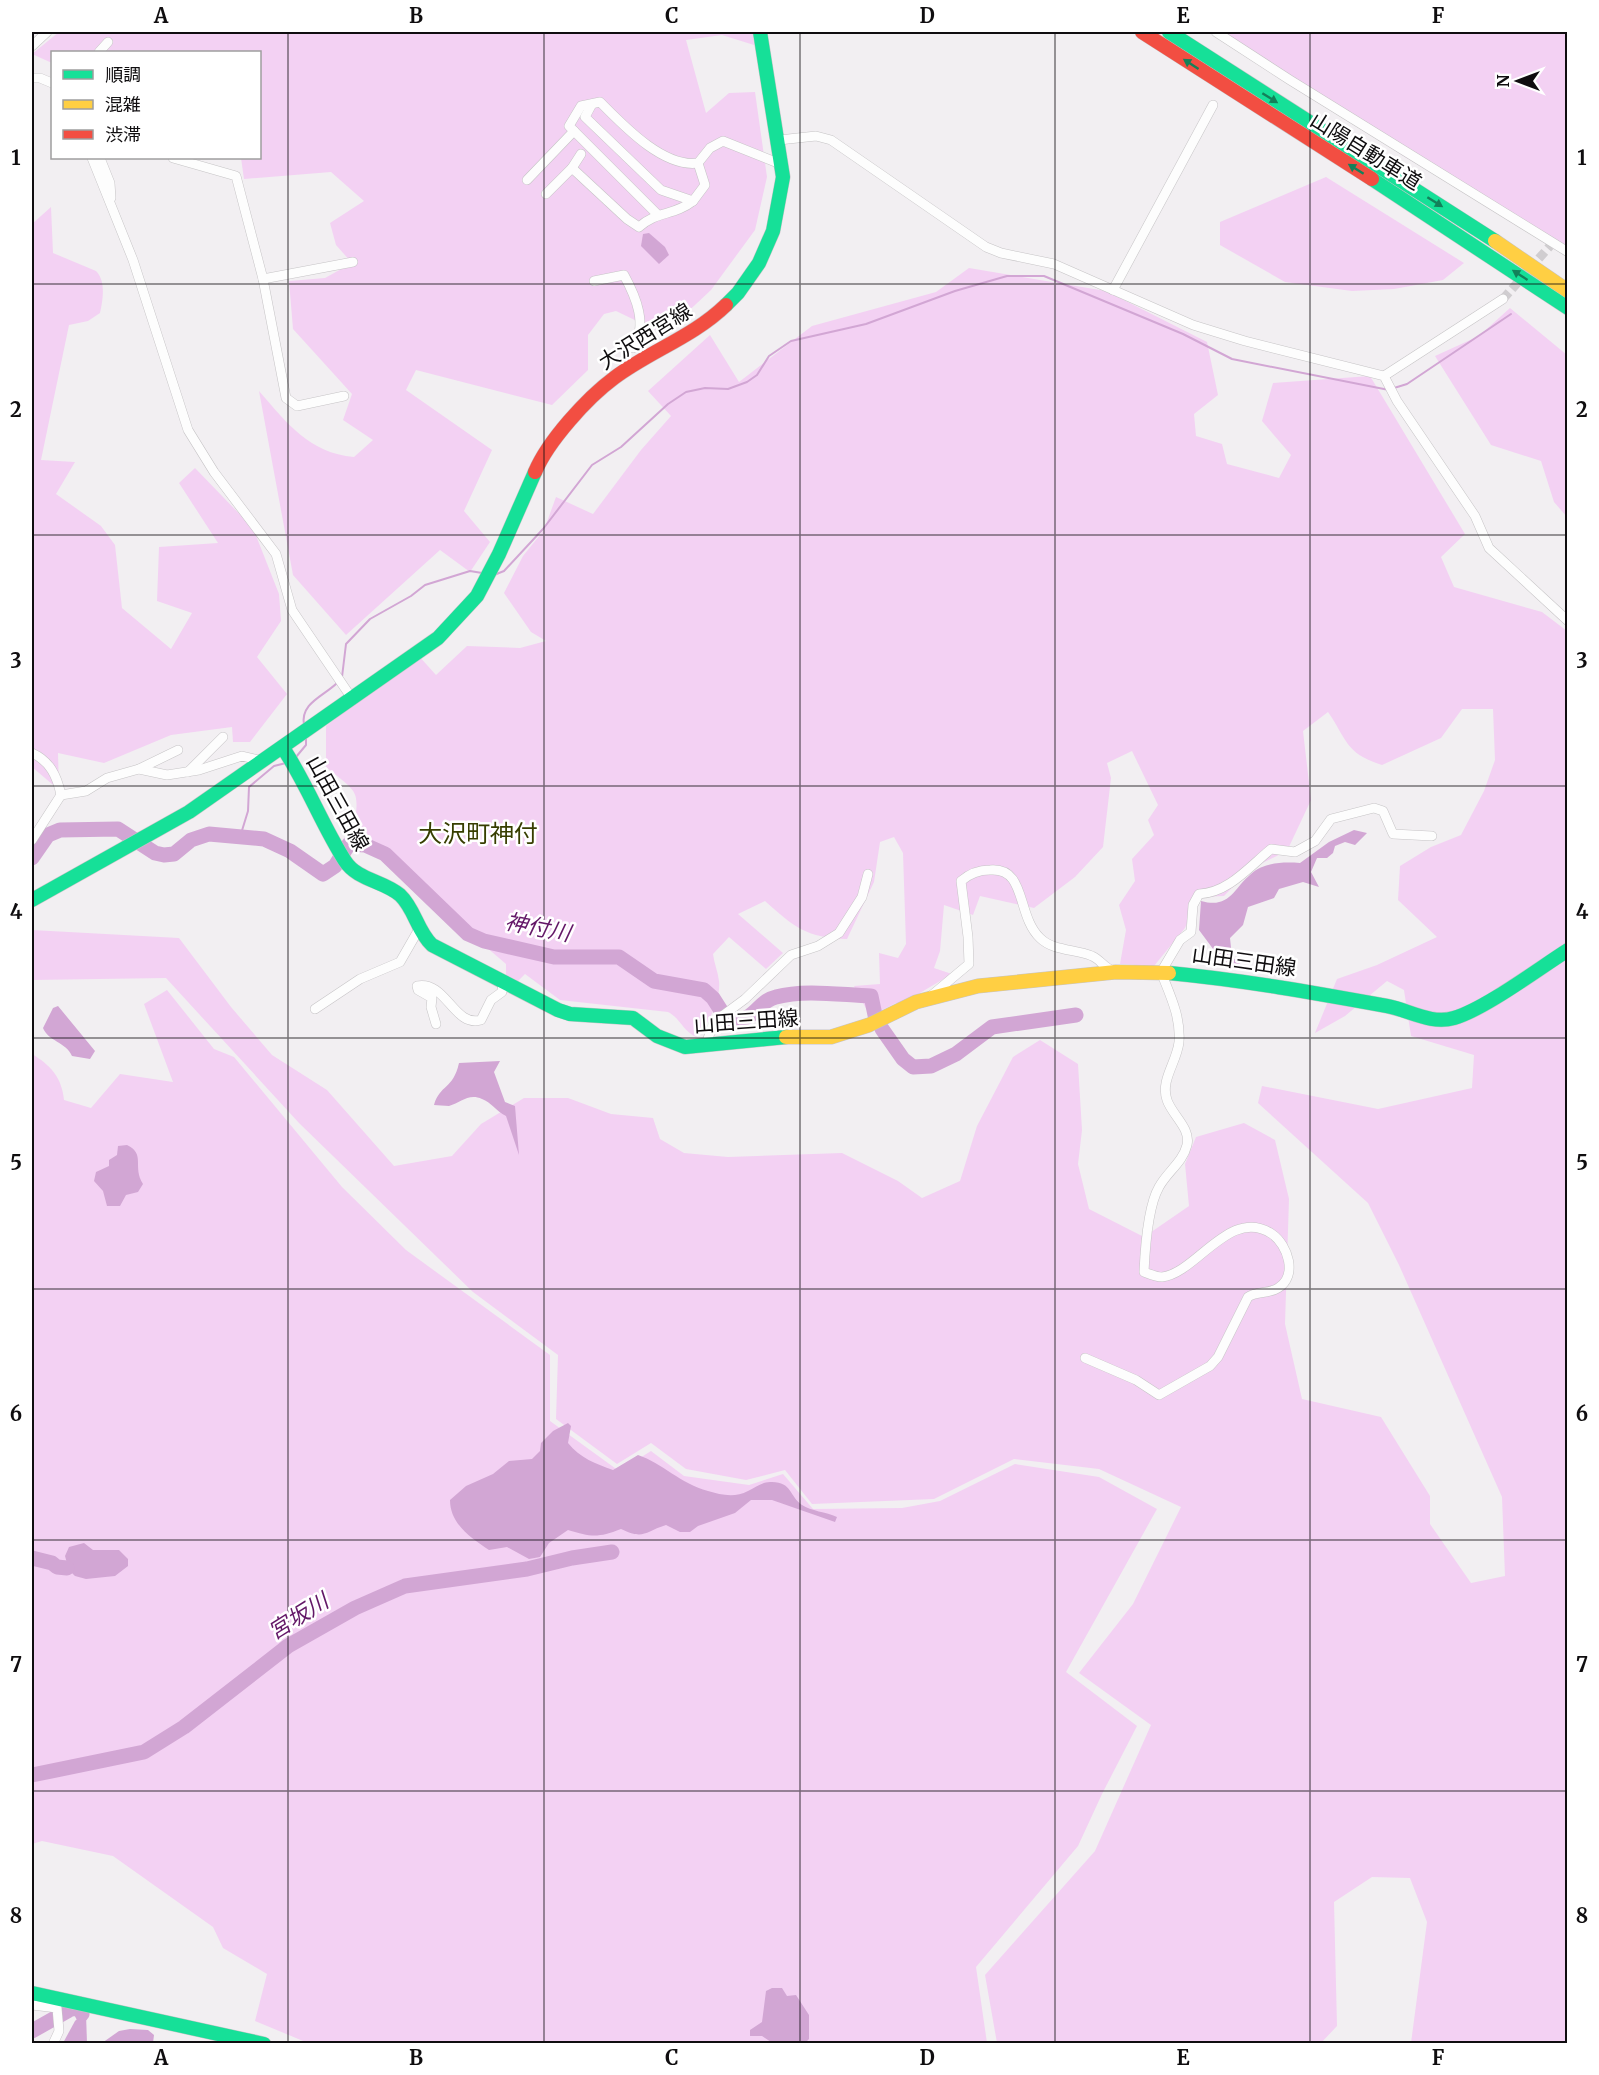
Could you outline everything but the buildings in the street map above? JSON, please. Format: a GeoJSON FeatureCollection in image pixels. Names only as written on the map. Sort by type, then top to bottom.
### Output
{"type":"FeatureCollection","features":[{"type":"Feature","properties":{"kind":"main road","name":"大沢西宮線"},"geometry":{"type":"LineString","coordinates":[[289,756],[306,733],[438,638],[466,609],[489,575],[537,467],[551,443],[595,394],[638,362],[707,323],[738,293],[759,263],[773,231],[780,206],[783,165],[760,32]]}},
{"type":"Feature","properties":{"kind":"main road","name":"山陽自動車道"},"geometry":{"type":"LineString","coordinates":[[1142,32],[1457,233],[1568,308]]}},
{"type":"Feature","properties":{"kind":"main road","name":"山陽自動車道"},"geometry":{"type":"LineString","coordinates":[[1169,32],[1456,215],[1568,291]]}},
{"type":"Feature","properties":{"kind":"main road","name":"山田三田線"},"geometry":{"type":"LineString","coordinates":[[32,900],[150,836],[265,761],[289,756],[341,855],[356,874],[399,894],[412,909],[419,929],[432,945],[503,983],[570,1014],[633,1018],[640,1027],[673,1044],[685,1047],[788,1038],[831,1038],[869,1025],[930,998],[978,986],[1116,972],[1161,972],[1242,980],[1397,1008],[1437,1020],[1454,1018],[1472,1010],[1568,950]]}},
{"type":"Feature","properties":{"kind":"main road"},"geometry":{"type":"LineString","coordinates":[[32,1993],[264,2043]]}},
{"type":"Feature","properties":{"kind":"street"},"geometry":{"type":"LineString","coordinates":[[32,46],[47,32]]}},
{"type":"Feature","properties":{"kind":"street"},"geometry":{"type":"LineString","coordinates":[[1216,32],[1568,252]]}},
{"type":"Feature","properties":{"kind":"street"},"geometry":{"type":"LineString","coordinates":[[100,51],[108,42]]}},
{"type":"Feature","properties":{"kind":"street"},"geometry":{"type":"LineString","coordinates":[[32,78],[40,78],[51,83]]}},
{"type":"Feature","properties":{"kind":"street"},"geometry":{"type":"LineString","coordinates":[[658,215],[569,126],[581,106],[600,102],[644,144],[685,165],[698,163],[710,148],[723,141],[783,165]]}},
{"type":"Feature","properties":{"kind":"street"},"geometry":{"type":"LineString","coordinates":[[592,104],[585,117],[661,190],[693,201]]}},
{"type":"Feature","properties":{"kind":"street"},"geometry":{"type":"LineString","coordinates":[[1113,290],[1213,105]]}},
{"type":"Feature","properties":{"kind":"street"},"geometry":{"type":"LineString","coordinates":[[527,180],[574,131]]}},
{"type":"Feature","properties":{"kind":"street"},"geometry":{"type":"LineString","coordinates":[[779,140],[816,136],[831,140],[986,247],[1001,253],[1054,264],[1193,325],[1245,341],[1384,376],[1503,299]]}},
{"type":"Feature","properties":{"kind":"street"},"geometry":{"type":"LineString","coordinates":[[546,195],[572,168],[581,154]]}},
{"type":"Feature","properties":{"kind":"street"},"geometry":{"type":"LineString","coordinates":[[92,159],[133,260],[188,430],[213,472],[276,554],[292,610],[353,700]]}},
{"type":"Feature","properties":{"kind":"street"},"geometry":{"type":"LineString","coordinates":[[100,159],[110,183],[111,207]]}},
{"type":"Feature","properties":{"kind":"street"},"geometry":{"type":"LineString","coordinates":[[176,159],[236,176],[263,279],[286,398],[297,406],[344,396]]}},
{"type":"Feature","properties":{"kind":"street"},"geometry":{"type":"LineString","coordinates":[[572,168],[627,219],[639,227],[648,219],[658,215],[680,211],[693,201],[705,185],[698,163]]}},
{"type":"Feature","properties":{"kind":"street"},"geometry":{"type":"LineString","coordinates":[[263,279],[353,262]]}},
{"type":"Feature","properties":{"kind":"street"},"geometry":{"type":"LineString","coordinates":[[594,280],[624,274],[641,320],[640,338],[633,348]]}},
{"type":"Feature","properties":{"kind":"street"},"geometry":{"type":"LineString","coordinates":[[624,343],[633,348],[638,362]]}},
{"type":"Feature","properties":{"kind":"street"},"geometry":{"type":"LineString","coordinates":[[1384,376],[1397,401],[1475,516],[1489,548],[1568,621]]}},
{"type":"Feature","properties":{"kind":"street"},"geometry":{"type":"LineString","coordinates":[[188,772],[223,737]]}},
{"type":"Feature","properties":{"kind":"street"},"geometry":{"type":"LineString","coordinates":[[61,795],[86,791],[107,778],[140,769],[178,750]]}},
{"type":"Feature","properties":{"kind":"street"},"geometry":{"type":"LineString","coordinates":[[32,753],[40,756],[56,774],[61,795],[32,840]]}},
{"type":"Feature","properties":{"kind":"street"},"geometry":{"type":"LineString","coordinates":[[140,769],[167,775],[188,772],[242,756],[265,761]]}},
{"type":"Feature","properties":{"kind":"street"},"geometry":{"type":"LineString","coordinates":[[1085,1358],[1136,1380],[1159,1395],[1210,1366],[1218,1357],[1248,1297],[1277,1290],[1285,1282],[1288,1274],[1289,1261],[1283,1244],[1262,1229],[1241,1229],[1225,1235],[1180,1268],[1161,1277],[1144,1272],[1145,1246],[1158,1188],[1184,1154],[1188,1144],[1186,1131],[1167,1100],[1166,1091],[1179,1044],[1178,1019],[1161,972],[1180,940],[1191,932],[1192,905],[1199,894],[1211,894],[1227,885],[1271,849],[1295,852],[1314,841],[1331,819],[1374,808],[1383,811],[1393,834],[1432,836]]}},
{"type":"Feature","properties":{"kind":"street"},"geometry":{"type":"LineString","coordinates":[[930,998],[969,964],[961,881],[968,874],[988,870],[1000,870],[1016,882],[1027,922],[1041,939],[1050,945],[1090,956],[1101,961],[1106,969],[1116,972]]}},
{"type":"Feature","properties":{"kind":"street"},"geometry":{"type":"LineString","coordinates":[[706,1044],[714,1022],[746,999],[791,956],[818,946],[839,933],[862,897],[868,874]]}},
{"type":"Feature","properties":{"kind":"street"},"geometry":{"type":"LineString","coordinates":[[315,1009],[360,980],[400,962],[419,929]]}},
{"type":"Feature","properties":{"kind":"street"},"geometry":{"type":"LineString","coordinates":[[436,1024],[431,1006],[432,999],[418,990],[417,986],[422,985],[434,990],[447,1000],[464,1020],[473,1023],[481,1020],[491,1000],[502,992],[503,983]]}},
{"type":"Feature","properties":{"kind":"street"},"geometry":{"type":"LineString","coordinates":[[32,2005],[57,2008],[59,2031],[53,2043]]}},
{"type":"Feature","properties":{"kind":"shaded area"},"geometry":{"type":"Polygon","coordinates":[[[59,32],[753,32],[754,45],[722,35],[686,40],[706,113],[729,93],[755,92],[767,177],[755,230],[711,290],[664,334],[616,311],[604,314],[588,335],[588,370],[552,405],[416,370],[406,390],[492,450],[464,511],[490,542],[470,572],[440,550],[346,635],[293,575],[259,391],[289,425],[312,443],[324,449],[354,457],[373,440],[343,420],[352,394],[293,329],[289,281],[325,278],[352,263],[336,245],[330,223],[364,201],[331,172],[244,179],[241,159],[261,159],[261,51],[51,51],[51,63],[32,54],[59,32]]]}},
{"type":"Feature","properties":{"kind":"shaded area"},"geometry":{"type":"Polygon","coordinates":[[[1223,32],[1567,32],[1567,252],[1405,157],[1223,32]]]}},
{"type":"Feature","properties":{"kind":"shaded area"},"geometry":{"type":"Polygon","coordinates":[[[1326,177],[1464,263],[1443,280],[1394,289],[1352,291],[1285,282],[1220,245],[1220,222],[1326,177]]]}},
{"type":"Feature","properties":{"kind":"shaded area"},"geometry":{"type":"Polygon","coordinates":[[[51,207],[53,253],[96,271],[103,290],[100,313],[88,321],[69,325],[41,460],[75,462],[56,494],[101,526],[115,545],[122,608],[171,649],[192,613],[157,601],[159,547],[218,543],[179,483],[195,468],[253,528],[279,594],[281,621],[257,657],[287,694],[250,742],[233,742],[232,727],[171,735],[104,763],[58,753],[59,790],[32,767],[32,224],[51,207]]]}},
{"type":"Feature","properties":{"kind":"shaded area"},"geometry":{"type":"Polygon","coordinates":[[[649,233],[665,247],[669,255],[659,264],[641,246],[643,234],[649,233]]]}},
{"type":"Feature","properties":{"kind":"shaded area"},"geometry":{"type":"Polygon","coordinates":[[[969,268],[1106,291],[1207,342],[1218,395],[1194,414],[1196,436],[1222,444],[1227,464],[1279,478],[1291,455],[1262,421],[1273,383],[1370,376],[1465,534],[1441,557],[1454,587],[1542,612],[1567,631],[1567,2043],[1411,2043],[1427,1922],[1410,1878],[1372,1877],[1334,1902],[1337,2026],[1321,2043],[997,2043],[985,1975],[1095,1851],[1151,1725],[1079,1673],[1133,1604],[1181,1507],[1099,1469],[1014,1459],[934,1499],[812,1504],[785,1470],[746,1480],[686,1469],[651,1443],[617,1464],[556,1419],[558,1355],[473,1292],[299,1123],[166,978],[32,980],[32,930],[179,938],[231,1007],[272,1055],[327,1090],[394,1166],[452,1156],[481,1124],[524,1098],[568,1098],[611,1114],[653,1118],[660,1139],[684,1153],[728,1157],[842,1153],[898,1181],[922,1198],[960,1181],[977,1126],[1013,1057],[1040,1040],[1078,1064],[1082,1130],[1078,1164],[1089,1209],[1144,1237],[1189,1206],[1185,1164],[1196,1137],[1244,1123],[1275,1140],[1289,1199],[1285,1324],[1302,1399],[1381,1417],[1430,1496],[1430,1524],[1471,1583],[1505,1576],[1502,1497],[1399,1265],[1368,1203],[1258,1103],[1262,1086],[1378,1109],[1472,1088],[1474,1055],[1411,1036],[1404,990],[1387,981],[1345,1016],[1315,1033],[1337,979],[1377,965],[1437,937],[1398,900],[1400,866],[1431,847],[1461,835],[1484,791],[1495,760],[1493,709],[1462,709],[1441,738],[1382,765],[1354,751],[1328,712],[1303,731],[1311,800],[1287,851],[1250,869],[1224,896],[1198,897],[1185,928],[1154,966],[1120,964],[1126,930],[1119,905],[1135,881],[1132,859],[1154,835],[1148,820],[1158,805],[1132,751],[1107,763],[1111,778],[1103,847],[1075,877],[1034,908],[980,896],[973,915],[944,905],[940,951],[934,968],[952,974],[903,1003],[896,1003],[870,1016],[854,986],[880,984],[879,953],[898,958],[906,944],[903,853],[894,837],[880,842],[874,882],[847,939],[821,936],[802,929],[784,918],[765,901],[738,914],[783,953],[766,969],[729,937],[713,954],[719,981],[718,996],[710,1019],[696,1037],[668,1012],[560,1000],[525,974],[516,983],[506,978],[506,964],[354,834],[355,794],[346,783],[326,767],[326,726],[418,655],[436,675],[467,646],[520,648],[546,641],[531,632],[504,593],[523,556],[544,530],[556,497],[593,514],[641,450],[671,416],[648,391],[710,335],[739,382],[812,326],[936,292],[969,268]]]}},
{"type":"Feature","properties":{"kind":"shaded area"},"geometry":{"type":"Polygon","coordinates":[[[1510,308],[1567,355],[1567,517],[1554,502],[1541,461],[1491,445],[1435,356],[1479,336],[1510,308]]]}},
{"type":"Feature","properties":{"kind":"shaded area"},"geometry":{"type":"Polygon","coordinates":[[[1354,830],[1367,833],[1355,845],[1345,842],[1335,846],[1333,853],[1327,858],[1317,858],[1311,872],[1319,887],[1303,882],[1279,889],[1274,898],[1248,907],[1243,925],[1230,938],[1232,957],[1245,968],[1222,961],[1199,930],[1201,901],[1211,903],[1225,900],[1256,870],[1274,864],[1300,863],[1329,842],[1354,830]]]}},
{"type":"Feature","properties":{"kind":"shaded area"},"geometry":{"type":"Polygon","coordinates":[[[167,990],[214,1049],[234,1057],[342,1187],[406,1250],[550,1355],[550,1421],[619,1471],[651,1451],[684,1476],[749,1485],[783,1474],[813,1509],[902,1508],[940,1501],[1015,1464],[1099,1477],[1157,1509],[1066,1672],[1137,1726],[1078,1846],[976,1967],[987,2043],[308,2043],[255,2021],[267,1974],[223,1948],[213,1927],[113,1856],[42,1841],[32,1844],[32,1054],[54,1072],[61,1085],[64,1100],[91,1108],[120,1074],[173,1082],[144,1004],[167,990]]]}},
{"type":"Feature","properties":{"kind":"shaded area"},"geometry":{"type":"Polygon","coordinates":[[[58,1006],[95,1051],[90,1059],[72,1056],[66,1048],[45,1032],[43,1028],[53,1008],[58,1006]]]}},
{"type":"Feature","properties":{"kind":"shaded area"},"geometry":{"type":"Polygon","coordinates":[[[500,1061],[494,1072],[505,1102],[515,1106],[519,1155],[506,1116],[485,1100],[473,1097],[449,1106],[434,1105],[440,1093],[453,1078],[459,1063],[500,1061]]]}},
{"type":"Feature","properties":{"kind":"shaded area"},"geometry":{"type":"Polygon","coordinates":[[[127,1145],[136,1152],[143,1184],[138,1192],[126,1195],[120,1206],[107,1206],[103,1191],[94,1181],[96,1172],[109,1166],[109,1160],[117,1155],[118,1146],[127,1145]]]}},
{"type":"Feature","properties":{"kind":"shaded area"},"geometry":{"type":"Polygon","coordinates":[[[568,1423],[571,1426],[568,1443],[589,1460],[613,1470],[638,1455],[689,1484],[718,1494],[738,1495],[764,1483],[777,1482],[786,1486],[802,1505],[837,1517],[835,1522],[772,1500],[751,1500],[735,1513],[698,1526],[690,1532],[680,1532],[666,1525],[640,1534],[621,1529],[594,1536],[568,1530],[549,1543],[540,1557],[529,1559],[507,1547],[489,1550],[463,1530],[454,1516],[450,1500],[466,1486],[493,1474],[509,1461],[532,1459],[540,1451],[541,1443],[553,1431],[568,1423]]]}},
{"type":"Feature","properties":{"kind":"shaded area"},"geometry":{"type":"Polygon","coordinates":[[[84,1543],[93,1550],[119,1550],[128,1559],[128,1566],[115,1576],[86,1579],[75,1576],[69,1570],[65,1556],[69,1547],[84,1543]]]}},
{"type":"Feature","properties":{"kind":"shaded area"},"geometry":{"type":"Polygon","coordinates":[[[772,1988],[782,1988],[787,1996],[796,1995],[809,2015],[809,2039],[805,2043],[771,2042],[762,2036],[750,2036],[750,2030],[762,2022],[766,1991],[772,1988]]]}},
{"type":"Feature","properties":{"kind":"shaded area"},"geometry":{"type":"Polygon","coordinates":[[[82,2014],[86,2014],[87,2043],[63,2043],[75,2021],[82,2014]]]}},
{"type":"Feature","properties":{"kind":"shaded area"},"geometry":{"type":"Polygon","coordinates":[[[148,2030],[154,2035],[153,2043],[102,2043],[119,2031],[148,2030]]]}},
{"type":"Feature","properties":{"kind":"waterway"},"geometry":{"type":"LineString","coordinates":[[494,575],[504,571],[543,529],[592,465],[621,447],[668,404],[686,392],[705,388],[728,389],[747,382],[757,375],[769,356],[791,341],[866,324],[955,291],[1007,276],[1044,276],[1183,334],[1232,359],[1389,390]]}},
{"type":"Feature","properties":{"kind":"waterway"},"geometry":{"type":"LineString","coordinates":[[1394,388],[1407,384],[1511,314]]}},
{"type":"Feature","properties":{"kind":"waterway"},"geometry":{"type":"LineString","coordinates":[[342,677],[346,644],[370,619],[411,596],[425,585],[470,571],[482,573]]}},
{"type":"Feature","properties":{"kind":"waterway"},"geometry":{"type":"LineString","coordinates":[[304,725],[304,717],[309,705],[337,683]]}},
{"type":"Feature","properties":{"kind":"waterway"},"geometry":{"type":"LineString","coordinates":[[296,757],[306,745],[306,737]]}},
{"type":"Feature","properties":{"kind":"waterway"},"geometry":{"type":"LineString","coordinates":[[240,837],[248,811],[249,787],[274,766],[286,763]]}},
{"type":"Feature","properties":{"kind":"waterway","name":"神付川"},"geometry":{"type":"LineString","coordinates":[[32,858],[48,835],[60,830],[118,829],[155,853],[164,855],[174,854],[191,840],[209,834],[264,839],[290,851],[323,874],[335,866],[349,844],[365,845],[385,854],[468,934],[484,941],[554,957],[619,957],[654,981],[704,990],[713,998],[727,1020],[744,1018],[776,997],[811,993],[871,996],[875,1015]]}},
{"type":"Feature","properties":{"kind":"waterway","name":"神付川"},"geometry":{"type":"LineString","coordinates":[[882,1029],[903,1059],[913,1067],[931,1066],[956,1054],[992,1027],[1076,1015]]}},
{"type":"Feature","properties":{"kind":"waterway","name":"宮坂川"},"geometry":{"type":"LineString","coordinates":[[32,1775],[144,1752],[184,1727],[288,1646],[355,1608],[405,1586],[527,1569],[572,1558],[612,1552]]}},
{"type":"Feature","properties":{"kind":"waterway"},"geometry":{"type":"LineString","coordinates":[[32,1558],[67,1568]]}},
{"type":"Feature","properties":{"kind":"waterway"},"geometry":{"type":"LineString","coordinates":[[32,2031],[71,2009],[80,2008],[82,2014]]}},
{"type":"Feature","properties":{"kind":"tunnel"},"geometry":{"type":"LineString","coordinates":[[1503,299],[1550,246]]}},
{"type":"Feature","properties":{"kind":"traffic: fast"},"geometry":{"type":"LineString","coordinates":[[726,305],[738,293],[759,263],[773,231],[783,177],[760,32]]}},
{"type":"Feature","properties":{"kind":"traffic: fast"},"geometry":{"type":"LineString","coordinates":[[1169,32],[1495,241]]}},
{"type":"Feature","properties":{"kind":"traffic: fast"},"geometry":{"type":"LineString","coordinates":[[1372,179],[1568,308]]}},
{"type":"Feature","properties":{"kind":"traffic: fast"},"geometry":{"type":"LineString","coordinates":[[32,900],[189,812],[438,638],[477,596],[499,554],[535,472]]}},
{"type":"Feature","properties":{"kind":"traffic: fast"},"geometry":{"type":"LineString","coordinates":[[283,748],[345,861],[356,872],[400,895],[432,945],[558,1010],[570,1014],[633,1018],[657,1036],[685,1047],[786,1037]]}},
{"type":"Feature","properties":{"kind":"traffic: fast"},"geometry":{"type":"LineString","coordinates":[[1169,973],[1306,992],[1387,1006],[1428,1018],[1445,1020],[1481,1006],[1568,950]]}},
{"type":"Feature","properties":{"kind":"traffic: fast"},"geometry":{"type":"LineString","coordinates":[[32,1993],[264,2044]]}},
{"type":"Feature","properties":{"kind":"traffic: slow"},"geometry":{"type":"LineString","coordinates":[[1495,241],[1568,291]]}},
{"type":"Feature","properties":{"kind":"traffic: slow"},"geometry":{"type":"LineString","coordinates":[[786,1037],[831,1037],[869,1025],[916,1002],[978,986],[1116,972],[1169,973]]}},
{"type":"Feature","properties":{"kind":"traffic: jam"},"geometry":{"type":"LineString","coordinates":[[1142,32],[1372,179]]}},
{"type":"Feature","properties":{"kind":"traffic: jam"},"geometry":{"type":"LineString","coordinates":[[535,472],[559,434],[603,387],[628,368],[700,326],[726,305]]}},
{"type":"Feature","properties":{"kind":"district","name":"大沢町神付"},"geometry":{"type":"Point","coordinates":[478,833]}}]}
